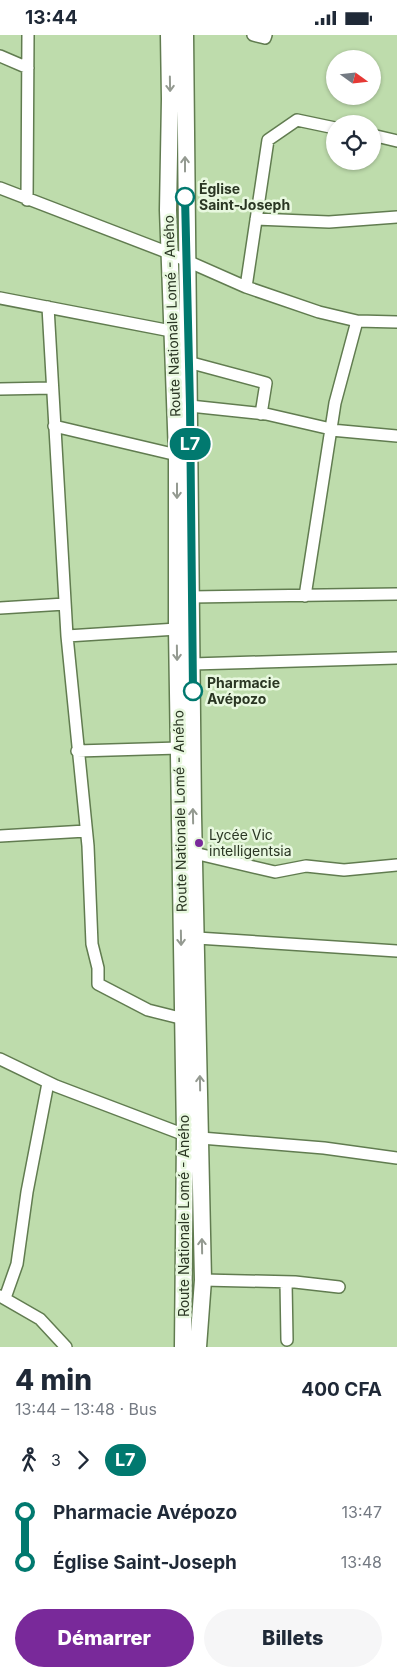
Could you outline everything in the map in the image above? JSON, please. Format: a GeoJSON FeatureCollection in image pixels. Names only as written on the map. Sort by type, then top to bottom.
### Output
{"type":"FeatureCollection","features":[{"type":"Feature","properties":{"kind":"highway","name":"Route Nationale Lomé - Aného"},"geometry":{"type":"LineString","coordinates":[[169,35],[169,253],[177,455],[177,629],[184,1019],[202,1280],[198,1347]]}},
{"type":"Feature","properties":{"kind":"highway","name":"Route Nationale Lomé - Aného"},"geometry":{"type":"LineString","coordinates":[[183,1347],[193,1137],[197,938],[194,853],[185,35]]}},
{"type":"Feature","properties":{"kind":"street"},"geometry":{"type":"LineString","coordinates":[[27,200],[28,35]]}},
{"type":"Feature","properties":{"kind":"street"},"geometry":{"type":"LineString","coordinates":[[254,35],[265,38],[266,35]]}},
{"type":"Feature","properties":{"kind":"street"},"geometry":{"type":"LineString","coordinates":[[0,56],[28,68]]}},
{"type":"Feature","properties":{"kind":"street"},"geometry":{"type":"LineString","coordinates":[[246,287],[268,140],[297,120],[326,126]]}},
{"type":"Feature","properties":{"kind":"street"},"geometry":{"type":"LineString","coordinates":[[381,137],[397,141]]}},
{"type":"Feature","properties":{"kind":"street"},"geometry":{"type":"LineString","coordinates":[[0,189],[169,253],[187,263],[246,287],[319,312],[357,321],[397,322]]}},
{"type":"Feature","properties":{"kind":"street"},"geometry":{"type":"LineString","coordinates":[[256,219],[329,222],[397,217]]}},
{"type":"Feature","properties":{"kind":"street"},"geometry":{"type":"LineString","coordinates":[[0,298],[171,331]]}},
{"type":"Feature","properties":{"kind":"street"},"geometry":{"type":"LineString","coordinates":[[48,307],[67,637],[86,831],[92,944],[98,968],[98,984],[148,1010],[184,1019]]}},
{"type":"Feature","properties":{"kind":"street"},"geometry":{"type":"LineString","coordinates":[[305,596],[335,403],[357,321]]}},
{"type":"Feature","properties":{"kind":"street"},"geometry":{"type":"LineString","coordinates":[[188,362],[266,383],[261,413]]}},
{"type":"Feature","properties":{"kind":"street"},"geometry":{"type":"LineString","coordinates":[[0,389],[52,388]]}},
{"type":"Feature","properties":{"kind":"street"},"geometry":{"type":"LineString","coordinates":[[190,406],[261,413],[331,429],[397,436]]}},
{"type":"Feature","properties":{"kind":"street"},"geometry":{"type":"LineString","coordinates":[[54,427],[177,455]]}},
{"type":"Feature","properties":{"kind":"street"},"geometry":{"type":"LineString","coordinates":[[191,597],[397,594]]}},
{"type":"Feature","properties":{"kind":"street"},"geometry":{"type":"LineString","coordinates":[[0,608],[65,604]]}},
{"type":"Feature","properties":{"kind":"street"},"geometry":{"type":"LineString","coordinates":[[67,637],[177,629]]}},
{"type":"Feature","properties":{"kind":"street"},"geometry":{"type":"LineString","coordinates":[[192,664],[397,658]]}},
{"type":"Feature","properties":{"kind":"street"},"geometry":{"type":"LineString","coordinates":[[77,751],[179,748]]}},
{"type":"Feature","properties":{"kind":"street"},"geometry":{"type":"LineString","coordinates":[[0,836],[86,831]]}},
{"type":"Feature","properties":{"kind":"street"},"geometry":{"type":"LineString","coordinates":[[194,853],[275,871],[306,866],[344,870],[397,865]]}},
{"type":"Feature","properties":{"kind":"street"},"geometry":{"type":"LineString","coordinates":[[197,938],[397,951]]}},
{"type":"Feature","properties":{"kind":"street"},"geometry":{"type":"LineString","coordinates":[[0,1059],[48,1083],[193,1137],[324,1148],[397,1158]]}},
{"type":"Feature","properties":{"kind":"street"},"geometry":{"type":"LineString","coordinates":[[48,1083],[29,1183],[17,1264],[2,1297],[40,1319],[66,1347]]}},
{"type":"Feature","properties":{"kind":"street"},"geometry":{"type":"LineString","coordinates":[[202,1280],[286,1282],[339,1287]]}},
{"type":"Feature","properties":{"kind":"street"},"geometry":{"type":"LineString","coordinates":[[286,1282],[287,1340]]}},
{"type":"Feature","properties":{"kind":"bus line","name":"L7"},"geometry":{"type":"LineString","coordinates":[[185,197],[190,406],[189,461],[193,691]]}},
{"type":"Feature","properties":{"kind":"place","name":"Église Saint-Joseph"},"geometry":{"type":"Point","coordinates":[185,197]}},
{"type":"Feature","properties":{"kind":"place","name":"Pharmacie Avépozo"},"geometry":{"type":"Point","coordinates":[193,691]}},
{"type":"Feature","properties":{"kind":"place","name":"Lycée Vic intelligentsia"},"geometry":{"type":"Point","coordinates":[199,843]}}]}
